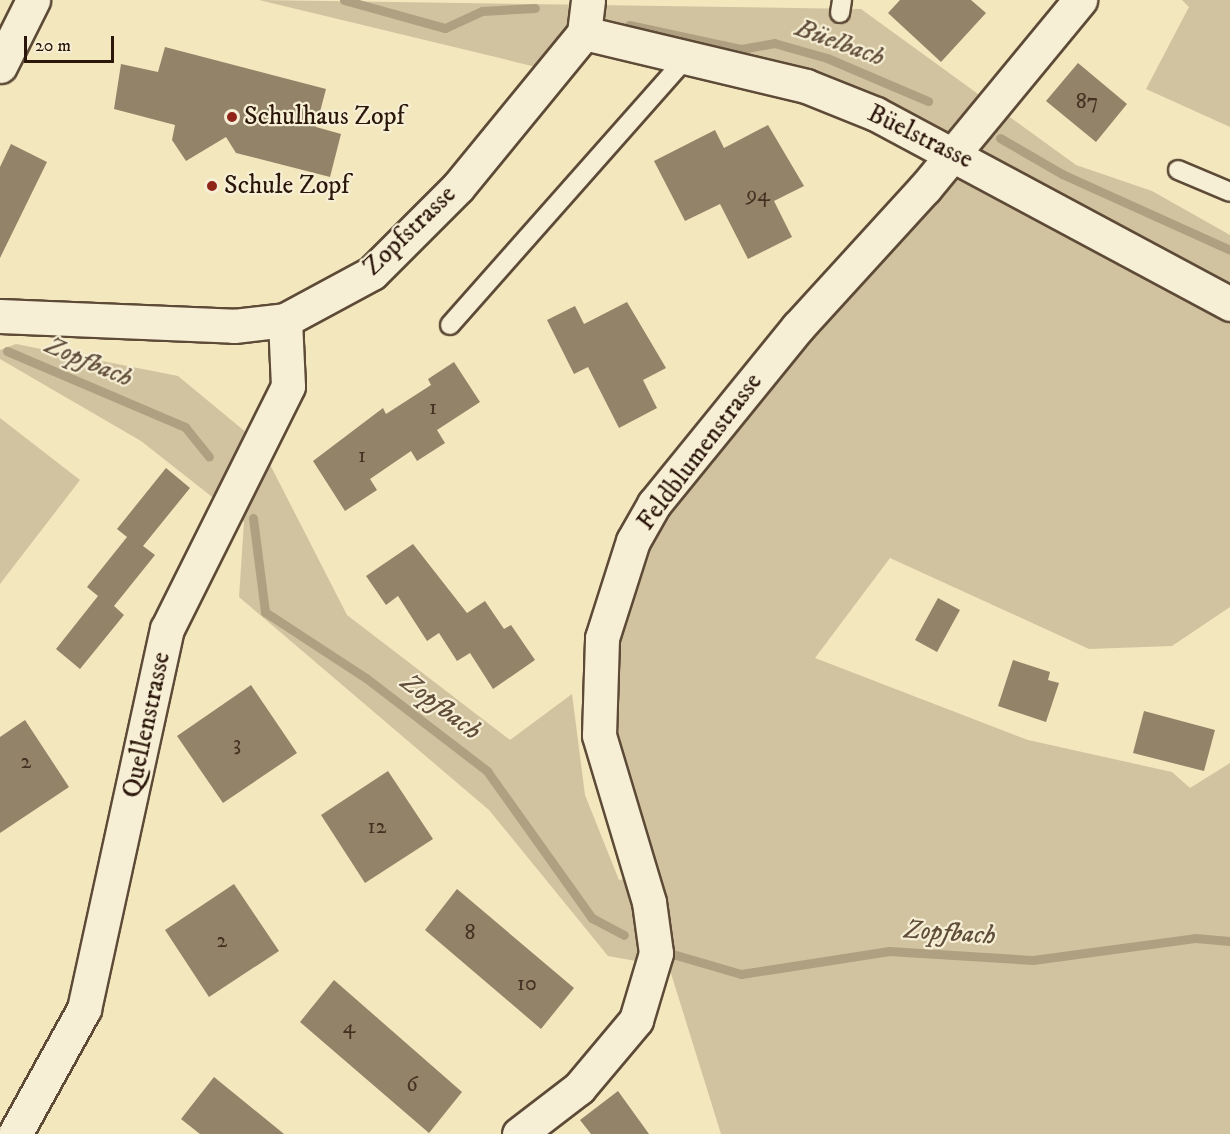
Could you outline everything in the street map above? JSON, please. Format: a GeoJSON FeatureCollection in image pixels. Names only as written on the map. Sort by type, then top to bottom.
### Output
{"type":"FeatureCollection","features":[{"type":"Feature","properties":{"kind":"street"},"geometry":{"type":"LineString","coordinates":[[0,66],[33,0]]}},
{"type":"Feature","properties":{"kind":"street"},"geometry":{"type":"LineString","coordinates":[[584,33],[588,0]]}},
{"type":"Feature","properties":{"kind":"street","name":"Feldblumenstrasse"},"geometry":{"type":"LineString","coordinates":[[519,1134],[579,1088],[636,1020],[656,952],[650,902],[599,735],[602,638],[633,542],[654,504],[798,327],[1080,0]]}},
{"type":"Feature","properties":{"kind":"street","name":"Büelstrasse"},"geometry":{"type":"LineString","coordinates":[[584,33],[806,86],[952,151],[1230,304]]}},
{"type":"Feature","properties":{"kind":"street","name":"Zopfstrasse"},"geometry":{"type":"LineString","coordinates":[[0,316],[234,327],[285,320],[372,273],[458,187],[584,33]]}},
{"type":"Feature","properties":{"kind":"street","name":"Quellenstrasse"},"geometry":{"type":"LineString","coordinates":[[15,1134],[84,1009],[167,629],[288,386],[285,320]]}},
{"type":"Feature","properties":{"kind":"lane"},"geometry":{"type":"LineString","coordinates":[[450,325],[686,58]]}},
{"type":"Feature","properties":{"kind":"lane"},"geometry":{"type":"LineString","coordinates":[[1178,170],[1230,192]]}},
{"type":"Feature","properties":{"kind":"shaded area"},"geometry":{"type":"Polygon","coordinates":[[[259,0],[861,9],[1076,165],[1152,191],[1230,235],[1230,607],[1172,646],[1089,649],[890,558],[815,658],[1028,740],[1172,772],[1190,788],[1230,763],[1230,1134],[721,1134],[669,967],[608,956],[489,810],[239,597],[244,522],[141,441],[0,359],[0,350],[16,344],[178,376],[259,443],[347,615],[510,740],[572,694],[585,795],[619,880],[655,874],[621,777],[611,708],[617,640],[644,553],[672,506],[835,307],[983,152],[833,77],[584,33],[553,71],[259,0]]]}},
{"type":"Feature","properties":{"kind":"shaded area"},"geometry":{"type":"Polygon","coordinates":[[[1182,0],[1230,0],[1230,127],[1146,89],[1189,7],[1182,0]]]}},
{"type":"Feature","properties":{"kind":"shaded area"},"geometry":{"type":"Polygon","coordinates":[[[0,418],[80,480],[0,584],[0,418]]]}},
{"type":"Feature","properties":{"kind":"building"},"geometry":{"type":"Polygon","coordinates":[[[900,0],[971,0],[986,13],[941,62],[888,13],[900,0]]]}},
{"type":"Feature","properties":{"kind":"building","name":"Schulhaus Zopf"},"geometry":{"type":"Polygon","coordinates":[[[165,47],[326,89],[316,127],[341,134],[330,177],[236,153],[226,137],[186,161],[172,140],[175,125],[114,109],[121,64],[158,72],[165,47]]]}},
{"type":"Feature","properties":{"kind":"building"},"geometry":{"type":"Polygon","coordinates":[[[1078,63],[1127,104],[1096,142],[1046,101],[1078,63]]]}},
{"type":"Feature","properties":{"kind":"building"},"geometry":{"type":"Polygon","coordinates":[[[768,125],[804,186],[774,201],[792,237],[748,259],[720,204],[685,221],[654,161],[715,130],[724,148],[768,125]]]}},
{"type":"Feature","properties":{"kind":"building"},"geometry":{"type":"Polygon","coordinates":[[[11,144],[47,162],[0,258],[0,167],[11,144]]]}},
{"type":"Feature","properties":{"kind":"building"},"geometry":{"type":"Polygon","coordinates":[[[627,302],[666,368],[643,380],[657,408],[619,428],[588,367],[574,374],[547,320],[575,306],[584,324],[627,302]]]}},
{"type":"Feature","properties":{"kind":"building"},"geometry":{"type":"Polygon","coordinates":[[[454,362],[480,402],[437,430],[445,443],[417,461],[411,451],[370,479],[377,490],[345,511],[313,461],[383,408],[386,414],[431,385],[428,379],[454,362]]]}},
{"type":"Feature","properties":{"kind":"building"},"geometry":{"type":"Polygon","coordinates":[[[166,468],[190,488],[143,546],[155,555],[114,606],[124,615],[80,669],[56,649],[98,596],[87,587],[127,537],[117,529],[166,468]]]}},
{"type":"Feature","properties":{"kind":"building"},"geometry":{"type":"Polygon","coordinates":[[[413,544],[467,613],[485,601],[504,629],[511,625],[535,660],[493,689],[470,653],[457,661],[439,633],[427,641],[398,596],[386,605],[366,576],[413,544]]]}},
{"type":"Feature","properties":{"kind":"building"},"geometry":{"type":"Polygon","coordinates":[[[938,598],[960,610],[937,652],[915,640],[938,598]]]}},
{"type":"Feature","properties":{"kind":"building"},"geometry":{"type":"Polygon","coordinates":[[[1013,660],[1050,672],[1048,680],[1059,683],[1046,722],[998,706],[1013,660]]]}},
{"type":"Feature","properties":{"kind":"building"},"geometry":{"type":"Polygon","coordinates":[[[251,685],[297,753],[223,803],[177,736],[251,685]]]}},
{"type":"Feature","properties":{"kind":"building"},"geometry":{"type":"Polygon","coordinates":[[[1144,711],[1215,730],[1204,771],[1133,753],[1144,711]]]}},
{"type":"Feature","properties":{"kind":"building"},"geometry":{"type":"Polygon","coordinates":[[[25,720],[69,787],[0,833],[0,737],[25,720]]]}},
{"type":"Feature","properties":{"kind":"building"},"geometry":{"type":"Polygon","coordinates":[[[388,771],[433,839],[365,883],[321,815],[388,771]]]}},
{"type":"Feature","properties":{"kind":"building"},"geometry":{"type":"Polygon","coordinates":[[[234,884],[279,951],[209,997],[165,930],[234,884]]]}},
{"type":"Feature","properties":{"kind":"building"},"geometry":{"type":"Polygon","coordinates":[[[457,889],[574,988],[541,1029],[425,930],[457,889]]]}},
{"type":"Feature","properties":{"kind":"building"},"geometry":{"type":"Polygon","coordinates":[[[334,980],[462,1092],[429,1133],[300,1022],[334,980]]]}},
{"type":"Feature","properties":{"kind":"building"},"geometry":{"type":"Polygon","coordinates":[[[214,1077],[284,1134],[200,1134],[181,1119],[214,1077]]]}},
{"type":"Feature","properties":{"kind":"building"},"geometry":{"type":"Polygon","coordinates":[[[618,1091],[649,1134],[591,1134],[580,1120],[618,1091]]]}},
{"type":"Feature","properties":{"kind":"waterway","name":"Büelbach"},"geometry":{"type":"LineString","coordinates":[[344,0],[445,28],[482,11],[535,8]]}},
{"type":"Feature","properties":{"kind":"waterway","name":"Büelbach"},"geometry":{"type":"LineString","coordinates":[[629,25],[741,49],[774,43],[827,58],[928,101]]}},
{"type":"Feature","properties":{"kind":"waterway","name":"Büelbach"},"geometry":{"type":"LineString","coordinates":[[1000,138],[1062,174],[1230,250]]}},
{"type":"Feature","properties":{"kind":"waterway","name":"Zopfbach"},"geometry":{"type":"LineString","coordinates":[[7,351],[185,427],[209,457]]}},
{"type":"Feature","properties":{"kind":"waterway","name":"Zopfbach"},"geometry":{"type":"LineString","coordinates":[[253,518],[265,612],[366,678],[487,771],[592,918],[624,935]]}},
{"type":"Feature","properties":{"kind":"waterway","name":"Zopfbach"},"geometry":{"type":"LineString","coordinates":[[669,953],[741,974],[889,951],[1033,960],[1195,938],[1230,941]]}},
{"type":"Feature","properties":{"kind":"place","name":"Schulhaus Zopf"},"geometry":{"type":"Point","coordinates":[232,117]}},
{"type":"Feature","properties":{"kind":"place","name":"Schule Zopf"},"geometry":{"type":"Point","coordinates":[212,186]}}]}
